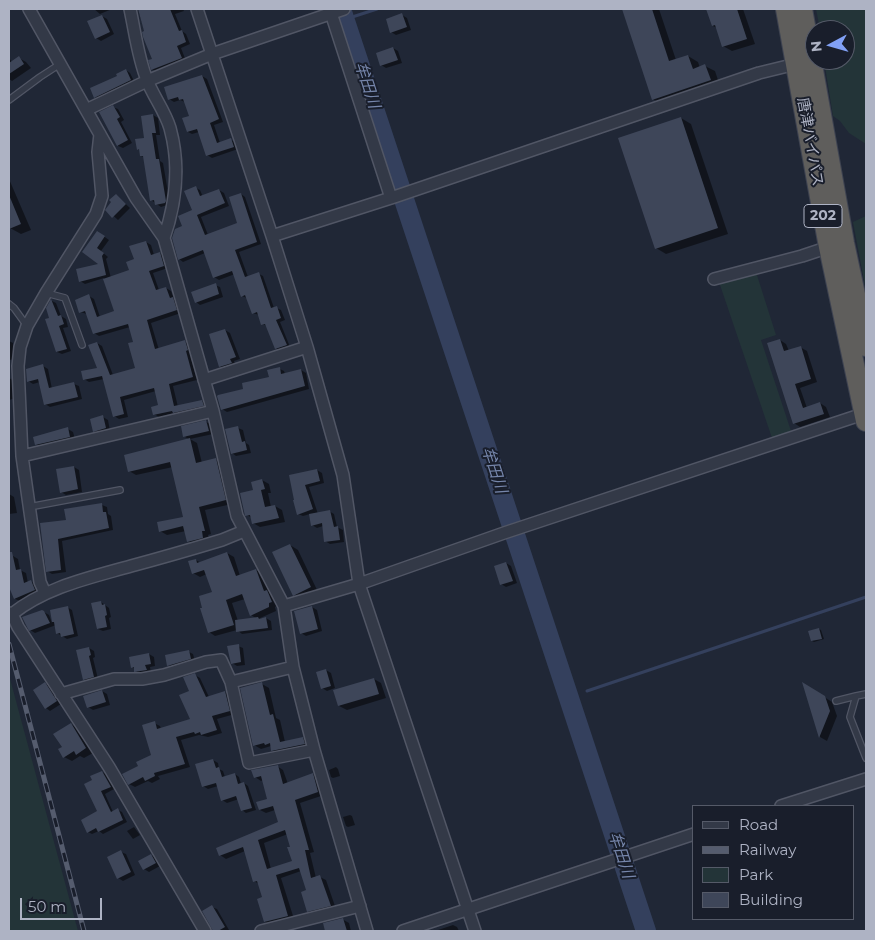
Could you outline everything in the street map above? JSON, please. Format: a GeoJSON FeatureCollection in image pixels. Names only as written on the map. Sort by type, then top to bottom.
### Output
{"type":"FeatureCollection","features":[{"type":"Feature","properties":{"kind":"highway","name":"唐津バイパス"},"geometry":{"type":"LineString","coordinates":[[786,9],[803,62],[866,346]]}},
{"type":"Feature","properties":{"kind":"highway","name":"唐津バイパス"},"geometry":{"type":"LineString","coordinates":[[802,9],[803,62],[829,247],[866,416]]}},
{"type":"Feature","properties":{"kind":"street"},"geometry":{"type":"LineString","coordinates":[[29,9],[136,198],[164,238],[213,411],[237,516],[284,606],[293,667],[314,750],[367,931]]}},
{"type":"Feature","properties":{"kind":"street"},"geometry":{"type":"LineString","coordinates":[[130,9],[142,68],[170,128],[177,172],[172,215],[164,238]]}},
{"type":"Feature","properties":{"kind":"street"},"geometry":{"type":"LineString","coordinates":[[197,9],[272,236],[306,347],[342,475],[359,584],[475,931]]}},
{"type":"Feature","properties":{"kind":"street"},"geometry":{"type":"LineString","coordinates":[[86,110],[147,81],[212,54],[336,11],[392,198]]}},
{"type":"Feature","properties":{"kind":"street"},"geometry":{"type":"LineString","coordinates":[[272,236],[392,198],[750,76],[803,62]]}},
{"type":"Feature","properties":{"kind":"street"},"geometry":{"type":"LineString","coordinates":[[45,593],[40,582],[22,456],[18,366],[20,347],[27,326],[96,214],[102,196],[98,152],[100,134]]}},
{"type":"Feature","properties":{"kind":"street"},"geometry":{"type":"LineString","coordinates":[[714,279],[829,247]]}},
{"type":"Feature","properties":{"kind":"street"},"geometry":{"type":"LineString","coordinates":[[204,380],[306,347]]}},
{"type":"Feature","properties":{"kind":"street"},"geometry":{"type":"LineString","coordinates":[[22,456],[213,411]]}},
{"type":"Feature","properties":{"kind":"street"},"geometry":{"type":"LineString","coordinates":[[284,606],[359,584],[522,528],[866,416]]}},
{"type":"Feature","properties":{"kind":"street"},"geometry":{"type":"LineString","coordinates":[[205,931],[109,767],[10,614],[45,593],[80,580],[222,540],[244,530]]}},
{"type":"Feature","properties":{"kind":"street"},"geometry":{"type":"LineString","coordinates":[[61,694],[114,679],[142,679],[206,662],[221,660],[231,682],[249,763],[314,750]]}},
{"type":"Feature","properties":{"kind":"street"},"geometry":{"type":"LineString","coordinates":[[231,682],[293,667]]}},
{"type":"Feature","properties":{"kind":"street"},"geometry":{"type":"LineString","coordinates":[[784,805],[866,779]]}},
{"type":"Feature","properties":{"kind":"street"},"geometry":{"type":"LineString","coordinates":[[403,931],[692,835]]}},
{"type":"Feature","properties":{"kind":"street"},"geometry":{"type":"LineString","coordinates":[[261,931],[360,906]]}},
{"type":"Feature","properties":{"kind":"lane"},"geometry":{"type":"LineString","coordinates":[[9,100],[60,64]]}},
{"type":"Feature","properties":{"kind":"lane"},"geometry":{"type":"LineString","coordinates":[[46,293],[65,298],[82,345]]}},
{"type":"Feature","properties":{"kind":"lane"},"geometry":{"type":"LineString","coordinates":[[9,304],[27,326]]}},
{"type":"Feature","properties":{"kind":"lane"},"geometry":{"type":"LineString","coordinates":[[30,507],[120,490]]}},
{"type":"Feature","properties":{"kind":"lane"},"geometry":{"type":"LineString","coordinates":[[836,701],[866,694]]}},
{"type":"Feature","properties":{"kind":"lane"},"geometry":{"type":"LineString","coordinates":[[856,696],[850,717],[866,758]]}},
{"type":"Feature","properties":{"kind":"green space"},"geometry":{"type":"Polygon","coordinates":[[[816,9],[866,9],[866,144],[849,133],[840,121],[833,116],[826,70],[855,70],[855,20],[818,20],[816,9]]]}},
{"type":"Feature","properties":{"kind":"green space"},"geometry":{"type":"Polygon","coordinates":[[[866,216],[866,291],[853,222],[866,216]]]}},
{"type":"Feature","properties":{"kind":"green space"},"geometry":{"type":"Polygon","coordinates":[[[756,272],[776,335],[761,340],[791,431],[772,438],[719,282],[756,272]]]}},
{"type":"Feature","properties":{"kind":"green space"},"geometry":{"type":"Polygon","coordinates":[[[9,675],[78,931],[9,931],[9,675]]]}},
{"type":"Feature","properties":{"kind":"building"},"geometry":{"type":"Polygon","coordinates":[[[138,9],[170,9],[179,31],[182,30],[186,42],[177,46],[182,58],[151,70],[148,60],[152,59],[143,37],[142,32],[144,31],[138,9]]]}},
{"type":"Feature","properties":{"kind":"building"},"geometry":{"type":"Polygon","coordinates":[[[622,9],[652,9],[669,61],[688,55],[693,69],[705,64],[711,80],[652,100],[622,9]]]}},
{"type":"Feature","properties":{"kind":"building"},"geometry":{"type":"Polygon","coordinates":[[[706,9],[737,9],[747,39],[722,47],[715,25],[712,26],[706,9]]]}},
{"type":"Feature","properties":{"kind":"building"},"geometry":{"type":"Polygon","coordinates":[[[402,13],[407,27],[390,33],[386,19],[402,13]]]}},
{"type":"Feature","properties":{"kind":"building"},"geometry":{"type":"Polygon","coordinates":[[[102,15],[110,32],[95,39],[87,21],[102,15]]]}},
{"type":"Feature","properties":{"kind":"building"},"geometry":{"type":"Polygon","coordinates":[[[393,47],[398,60],[380,66],[376,53],[393,47]]]}},
{"type":"Feature","properties":{"kind":"building"},"geometry":{"type":"Polygon","coordinates":[[[19,56],[24,64],[9,74],[9,63],[19,56]]]}},
{"type":"Feature","properties":{"kind":"building"},"geometry":{"type":"Polygon","coordinates":[[[126,69],[131,80],[94,98],[90,88],[117,76],[116,74],[126,69]]]}},
{"type":"Feature","properties":{"kind":"building"},"geometry":{"type":"Polygon","coordinates":[[[202,75],[219,119],[210,123],[217,143],[231,138],[234,147],[206,156],[197,129],[187,132],[182,118],[189,116],[183,99],[179,100],[178,97],[168,100],[164,87],[202,75]]]}},
{"type":"Feature","properties":{"kind":"building"},"geometry":{"type":"Polygon","coordinates":[[[113,105],[120,117],[117,119],[128,140],[117,146],[99,112],[113,105]]]}},
{"type":"Feature","properties":{"kind":"building"},"geometry":{"type":"Polygon","coordinates":[[[153,114],[156,133],[152,133],[156,159],[159,159],[166,201],[165,203],[155,205],[154,200],[150,201],[143,156],[140,156],[139,149],[137,150],[135,139],[144,138],[141,116],[153,114]]]}},
{"type":"Feature","properties":{"kind":"building"},"geometry":{"type":"Polygon","coordinates":[[[681,117],[718,228],[655,249],[618,138],[681,117]]]}},
{"type":"Feature","properties":{"kind":"building"},"geometry":{"type":"Polygon","coordinates":[[[196,186],[200,196],[219,189],[225,203],[197,215],[205,235],[237,223],[229,197],[241,193],[257,242],[235,250],[245,277],[259,272],[271,308],[277,306],[281,318],[276,320],[287,345],[275,349],[265,324],[261,325],[257,312],[252,314],[245,295],[241,297],[232,271],[213,278],[203,250],[178,260],[172,238],[175,229],[182,226],[178,216],[192,210],[184,191],[196,186]]]}},
{"type":"Feature","properties":{"kind":"building"},"geometry":{"type":"Polygon","coordinates":[[[116,194],[126,204],[112,218],[105,210],[111,202],[109,200],[116,194]]]}},
{"type":"Feature","properties":{"kind":"building"},"geometry":{"type":"Polygon","coordinates":[[[9,195],[21,224],[9,229],[9,195]]]}},
{"type":"Feature","properties":{"kind":"building"},"geometry":{"type":"Polygon","coordinates":[[[97,231],[105,236],[97,248],[104,253],[102,256],[106,275],[79,282],[76,269],[98,264],[82,252],[97,231]]]}},
{"type":"Feature","properties":{"kind":"building"},"geometry":{"type":"Polygon","coordinates":[[[146,241],[151,255],[160,252],[164,266],[149,271],[156,290],[166,287],[170,298],[173,297],[177,310],[147,320],[155,349],[185,340],[193,377],[169,384],[174,406],[202,400],[204,406],[173,413],[172,411],[153,415],[151,407],[158,405],[154,388],[120,397],[124,414],[113,417],[102,376],[83,380],[81,371],[97,368],[88,345],[97,342],[110,375],[135,368],[128,343],[133,342],[128,324],[93,334],[85,311],[79,313],[75,300],[89,294],[97,317],[114,311],[103,279],[129,270],[126,262],[134,259],[129,246],[146,241]]]}},
{"type":"Feature","properties":{"kind":"building"},"geometry":{"type":"Polygon","coordinates":[[[216,283],[219,294],[195,303],[191,292],[216,283]]]}},
{"type":"Feature","properties":{"kind":"building"},"geometry":{"type":"Polygon","coordinates":[[[51,299],[58,316],[61,315],[64,324],[59,326],[67,349],[56,352],[45,319],[49,318],[46,308],[51,299]]]}},
{"type":"Feature","properties":{"kind":"building"},"geometry":{"type":"Polygon","coordinates":[[[225,329],[236,357],[230,359],[232,363],[219,367],[209,334],[225,329]]]}},
{"type":"Feature","properties":{"kind":"building"},"geometry":{"type":"Polygon","coordinates":[[[780,339],[784,351],[801,346],[811,379],[795,384],[803,408],[820,402],[824,414],[793,424],[767,343],[780,339]]]}},
{"type":"Feature","properties":{"kind":"building"},"geometry":{"type":"Polygon","coordinates":[[[43,364],[49,388],[74,382],[78,397],[44,405],[38,379],[27,382],[26,369],[43,364]]]}},
{"type":"Feature","properties":{"kind":"building"},"geometry":{"type":"Polygon","coordinates":[[[280,367],[281,374],[301,369],[305,386],[221,410],[218,395],[243,389],[242,383],[269,377],[267,370],[280,367]]]}},
{"type":"Feature","properties":{"kind":"building"},"geometry":{"type":"Polygon","coordinates":[[[103,415],[106,428],[93,432],[90,419],[103,415]]]}},
{"type":"Feature","properties":{"kind":"building"},"geometry":{"type":"Polygon","coordinates":[[[206,420],[209,431],[183,437],[181,426],[206,420]]]}},
{"type":"Feature","properties":{"kind":"building"},"geometry":{"type":"Polygon","coordinates":[[[238,426],[242,442],[245,441],[247,450],[231,454],[225,429],[238,426]]]}},
{"type":"Feature","properties":{"kind":"building"},"geometry":{"type":"Polygon","coordinates":[[[68,427],[70,437],[35,445],[33,437],[68,427]]]}},
{"type":"Feature","properties":{"kind":"building"},"geometry":{"type":"Polygon","coordinates":[[[190,438],[196,463],[216,458],[226,500],[199,507],[205,531],[202,531],[203,538],[187,542],[183,526],[159,532],[157,522],[183,517],[170,462],[128,472],[124,455],[190,438]]]}},
{"type":"Feature","properties":{"kind":"building"},"geometry":{"type":"Polygon","coordinates":[[[74,466],[78,489],[60,493],[56,469],[74,466]]]}},
{"type":"Feature","properties":{"kind":"building"},"geometry":{"type":"Polygon","coordinates":[[[317,469],[320,481],[305,485],[313,509],[297,515],[289,475],[317,469]]]}},
{"type":"Feature","properties":{"kind":"building"},"geometry":{"type":"Polygon","coordinates":[[[262,479],[265,489],[261,490],[265,507],[275,505],[279,518],[252,524],[250,515],[245,516],[240,493],[253,490],[251,482],[262,479]]]}},
{"type":"Feature","properties":{"kind":"building"},"geometry":{"type":"Polygon","coordinates":[[[102,503],[109,528],[58,539],[61,570],[46,572],[40,523],[66,520],[64,509],[102,503]]]}},
{"type":"Feature","properties":{"kind":"building"},"geometry":{"type":"Polygon","coordinates":[[[330,510],[334,527],[338,526],[340,540],[324,542],[322,523],[311,526],[309,514],[330,510]]]}},
{"type":"Feature","properties":{"kind":"building"},"geometry":{"type":"Polygon","coordinates":[[[290,544],[311,587],[293,596],[272,552],[290,544]]]}},
{"type":"Feature","properties":{"kind":"building"},"geometry":{"type":"Polygon","coordinates":[[[9,552],[12,552],[16,570],[21,569],[24,583],[31,580],[35,590],[14,599],[9,587],[9,552]]]}},
{"type":"Feature","properties":{"kind":"building"},"geometry":{"type":"Polygon","coordinates":[[[227,552],[236,576],[256,569],[264,591],[267,590],[272,602],[269,603],[269,607],[250,616],[242,594],[226,600],[234,625],[208,633],[200,608],[202,608],[199,596],[212,592],[204,570],[192,574],[188,561],[196,559],[197,563],[227,552]]]}},
{"type":"Feature","properties":{"kind":"building"},"geometry":{"type":"Polygon","coordinates":[[[506,562],[513,581],[500,585],[494,566],[506,562]]]}},
{"type":"Feature","properties":{"kind":"building"},"geometry":{"type":"Polygon","coordinates":[[[101,601],[102,605],[105,604],[107,627],[97,629],[91,603],[101,601]]]}},
{"type":"Feature","properties":{"kind":"building"},"geometry":{"type":"Polygon","coordinates":[[[68,606],[74,634],[61,637],[60,633],[56,634],[50,610],[68,606]]]}},
{"type":"Feature","properties":{"kind":"building"},"geometry":{"type":"Polygon","coordinates":[[[312,606],[318,629],[300,634],[294,611],[312,606]]]}},
{"type":"Feature","properties":{"kind":"building"},"geometry":{"type":"Polygon","coordinates":[[[42,610],[50,623],[29,631],[22,617],[42,610]]]}},
{"type":"Feature","properties":{"kind":"building"},"geometry":{"type":"Polygon","coordinates":[[[258,617],[259,619],[266,617],[268,628],[236,632],[235,620],[258,617]]]}},
{"type":"Feature","properties":{"kind":"building"},"geometry":{"type":"Polygon","coordinates":[[[819,628],[822,639],[811,641],[808,631],[819,628]]]}},
{"type":"Feature","properties":{"kind":"building"},"geometry":{"type":"Polygon","coordinates":[[[239,644],[241,662],[231,664],[227,646],[239,644]]]}},
{"type":"Feature","properties":{"kind":"building"},"geometry":{"type":"Polygon","coordinates":[[[89,647],[94,677],[83,680],[76,650],[89,647]]]}},
{"type":"Feature","properties":{"kind":"building"},"geometry":{"type":"Polygon","coordinates":[[[189,650],[191,659],[167,666],[165,655],[189,650]]]}},
{"type":"Feature","properties":{"kind":"building"},"geometry":{"type":"Polygon","coordinates":[[[149,653],[151,664],[145,665],[147,670],[134,672],[134,667],[131,668],[129,657],[149,653]]]}},
{"type":"Feature","properties":{"kind":"building"},"geometry":{"type":"Polygon","coordinates":[[[326,669],[331,686],[321,689],[316,672],[326,669]]]}},
{"type":"Feature","properties":{"kind":"building"},"geometry":{"type":"Polygon","coordinates":[[[195,673],[206,697],[225,691],[230,711],[212,716],[217,730],[201,735],[200,732],[195,734],[194,732],[176,737],[185,764],[154,773],[155,776],[145,781],[143,777],[128,785],[122,774],[138,766],[136,762],[151,755],[142,725],[155,721],[157,729],[190,719],[179,695],[189,691],[183,677],[195,673]]]}},
{"type":"Feature","properties":{"kind":"building"},"geometry":{"type":"Polygon","coordinates":[[[374,678],[379,694],[338,706],[333,690],[374,678]]]}},
{"type":"Feature","properties":{"kind":"building"},"geometry":{"type":"Polygon","coordinates":[[[45,682],[57,701],[45,709],[33,690],[45,682]]]}},
{"type":"Feature","properties":{"kind":"building"},"geometry":{"type":"Polygon","coordinates":[[[262,682],[270,715],[273,714],[280,742],[303,737],[305,744],[271,751],[270,743],[253,746],[240,688],[262,682]]]}},
{"type":"Feature","properties":{"kind":"building"},"geometry":{"type":"Polygon","coordinates":[[[802,682],[825,696],[830,711],[819,738],[802,682]]]}},
{"type":"Feature","properties":{"kind":"building"},"geometry":{"type":"Polygon","coordinates":[[[102,690],[106,702],[87,708],[83,696],[102,690]]]}},
{"type":"Feature","properties":{"kind":"building"},"geometry":{"type":"Polygon","coordinates":[[[71,723],[86,748],[76,755],[74,751],[63,758],[58,749],[62,747],[53,734],[71,723]]]}},
{"type":"Feature","properties":{"kind":"building"},"geometry":{"type":"Polygon","coordinates":[[[213,759],[216,768],[219,767],[222,777],[235,773],[238,784],[244,782],[252,808],[241,811],[236,796],[221,801],[216,783],[202,787],[195,764],[213,759]]]}},
{"type":"Feature","properties":{"kind":"building"},"geometry":{"type":"Polygon","coordinates":[[[278,765],[283,784],[313,773],[318,792],[295,800],[309,850],[305,850],[311,878],[320,875],[331,906],[307,912],[301,892],[306,890],[299,868],[276,875],[288,916],[264,922],[257,899],[262,897],[257,881],[253,882],[243,847],[219,856],[216,848],[278,822],[273,806],[259,810],[256,802],[267,799],[261,776],[254,778],[251,770],[278,765]],[[285,830],[258,840],[267,869],[292,861],[287,847],[290,847],[285,830]]]}},
{"type":"Feature","properties":{"kind":"building"},"geometry":{"type":"Polygon","coordinates":[[[102,771],[111,787],[101,791],[111,812],[118,808],[123,820],[98,832],[96,828],[87,833],[81,820],[97,811],[84,784],[92,780],[90,776],[102,771]]]}},
{"type":"Feature","properties":{"kind":"building"},"geometry":{"type":"Polygon","coordinates":[[[121,850],[131,872],[117,879],[107,857],[121,850]]]}},
{"type":"Feature","properties":{"kind":"building"},"geometry":{"type":"Polygon","coordinates":[[[151,854],[156,863],[143,870],[138,861],[151,854]]]}},
{"type":"Feature","properties":{"kind":"building"},"geometry":{"type":"Polygon","coordinates":[[[212,905],[225,927],[218,931],[213,931],[202,911],[212,905]]]}},
{"type":"Feature","properties":{"kind":"building"},"geometry":{"type":"Polygon","coordinates":[[[343,918],[347,931],[325,931],[323,923],[343,918]]]}},
{"type":"Feature","properties":{"kind":"waterway","name":"牟田川"},"geometry":{"type":"LineString","coordinates":[[341,9],[646,931]]}},
{"type":"Feature","properties":{"kind":"waterway"},"geometry":{"type":"LineString","coordinates":[[346,19],[377,9]]}},
{"type":"Feature","properties":{"kind":"waterway"},"geometry":{"type":"LineString","coordinates":[[587,691],[866,597]]}},
{"type":"Feature","properties":{"kind":"railway"},"geometry":{"type":"LineString","coordinates":[[9,644],[84,931]]}}]}
